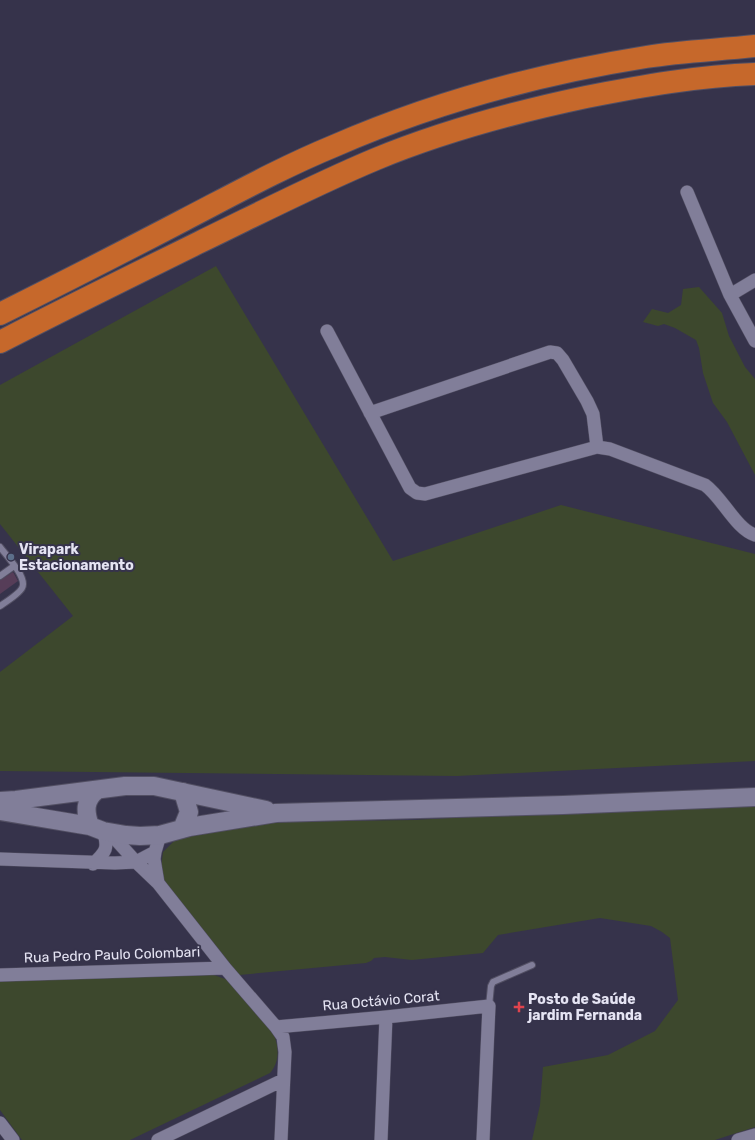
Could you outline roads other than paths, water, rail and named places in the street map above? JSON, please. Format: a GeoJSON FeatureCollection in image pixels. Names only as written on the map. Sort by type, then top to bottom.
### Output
{"type":"FeatureCollection","features":[{"type":"Feature","properties":{"kind":"highway"},"geometry":{"type":"LineString","coordinates":[[0,314],[296,163],[404,118],[500,88],[591,66],[648,56],[755,46]]}},
{"type":"Feature","properties":{"kind":"highway"},"geometry":{"type":"LineString","coordinates":[[0,342],[204,240],[298,195],[376,159],[418,143],[464,127],[524,110],[590,96],[636,87],[700,78],[755,74]]}},
{"type":"Feature","properties":{"kind":"main road"},"geometry":{"type":"LineString","coordinates":[[0,801],[125,786],[154,786],[276,813]]}},
{"type":"Feature","properties":{"kind":"main road"},"geometry":{"type":"LineString","coordinates":[[97,790],[91,795],[86,806],[86,814],[101,830]]}},
{"type":"Feature","properties":{"kind":"main road"},"geometry":{"type":"LineString","coordinates":[[182,829],[189,812],[183,792]]}},
{"type":"Feature","properties":{"kind":"main road"},"geometry":{"type":"LineString","coordinates":[[0,811],[126,835],[160,835],[182,829],[276,813],[562,805],[755,797]]}},
{"type":"Feature","properties":{"kind":"street"},"geometry":{"type":"LineString","coordinates":[[687,192],[730,295],[755,341]]}},
{"type":"Feature","properties":{"kind":"street"},"geometry":{"type":"LineString","coordinates":[[730,295],[755,280]]}},
{"type":"Feature","properties":{"kind":"street"},"geometry":{"type":"LineString","coordinates":[[327,331],[410,488],[417,494],[425,494],[597,448],[610,449],[712,489],[742,526],[755,536]]}},
{"type":"Feature","properties":{"kind":"street"},"geometry":{"type":"LineString","coordinates":[[370,413],[550,352],[557,353],[564,360],[593,414],[597,448]]}},
{"type":"Feature","properties":{"kind":"street"},"geometry":{"type":"LineString","coordinates":[[101,830],[158,883],[225,968],[283,1037],[286,1052],[283,1080],[281,1140]]}},
{"type":"Feature","properties":{"kind":"street"},"geometry":{"type":"LineString","coordinates":[[94,864],[102,856],[107,847],[107,841],[101,830]]}},
{"type":"Feature","properties":{"kind":"street"},"geometry":{"type":"LineString","coordinates":[[158,883],[154,852],[160,835]]}},
{"type":"Feature","properties":{"kind":"street"},"geometry":{"type":"LineString","coordinates":[[0,859],[94,864],[136,862],[154,852]]}},
{"type":"Feature","properties":{"kind":"street","name":"Rua Pedro Paulo Colombari"},"geometry":{"type":"LineString","coordinates":[[0,975],[225,968]]}},
{"type":"Feature","properties":{"kind":"street"},"geometry":{"type":"LineString","coordinates":[[483,1140],[489,1006]]}},
{"type":"Feature","properties":{"kind":"street","name":"Rua Octávio Corat"},"geometry":{"type":"LineString","coordinates":[[276,1027],[489,1006]]}},
{"type":"Feature","properties":{"kind":"street"},"geometry":{"type":"LineString","coordinates":[[381,1140],[386,1017]]}},
{"type":"Feature","properties":{"kind":"street"},"geometry":{"type":"LineString","coordinates":[[158,1140],[283,1080]]}},
{"type":"Feature","properties":{"kind":"street"},"geometry":{"type":"LineString","coordinates":[[0,1123],[13,1140]]}},
{"type":"Feature","properties":{"kind":"street"},"geometry":{"type":"LineString","coordinates":[[738,1140],[755,1134]]}},
{"type":"Feature","properties":{"kind":"lane"},"geometry":{"type":"LineString","coordinates":[[0,547],[21,575],[23,584],[22,589],[0,606]]}},
{"type":"Feature","properties":{"kind":"lane"},"geometry":{"type":"LineString","coordinates":[[0,576],[14,566]]}},
{"type":"Feature","properties":{"kind":"lane"},"geometry":{"type":"LineString","coordinates":[[489,1006],[491,986],[493,982],[532,965]]}},
{"type":"Feature","properties":{"kind":"place","name":"Virapark Estacionamento"},"geometry":{"type":"Point","coordinates":[11,557]}},
{"type":"Feature","properties":{"kind":"place","name":"Posto de Saúde jardim Fernanda"},"geometry":{"type":"Point","coordinates":[519,1007]}}]}
